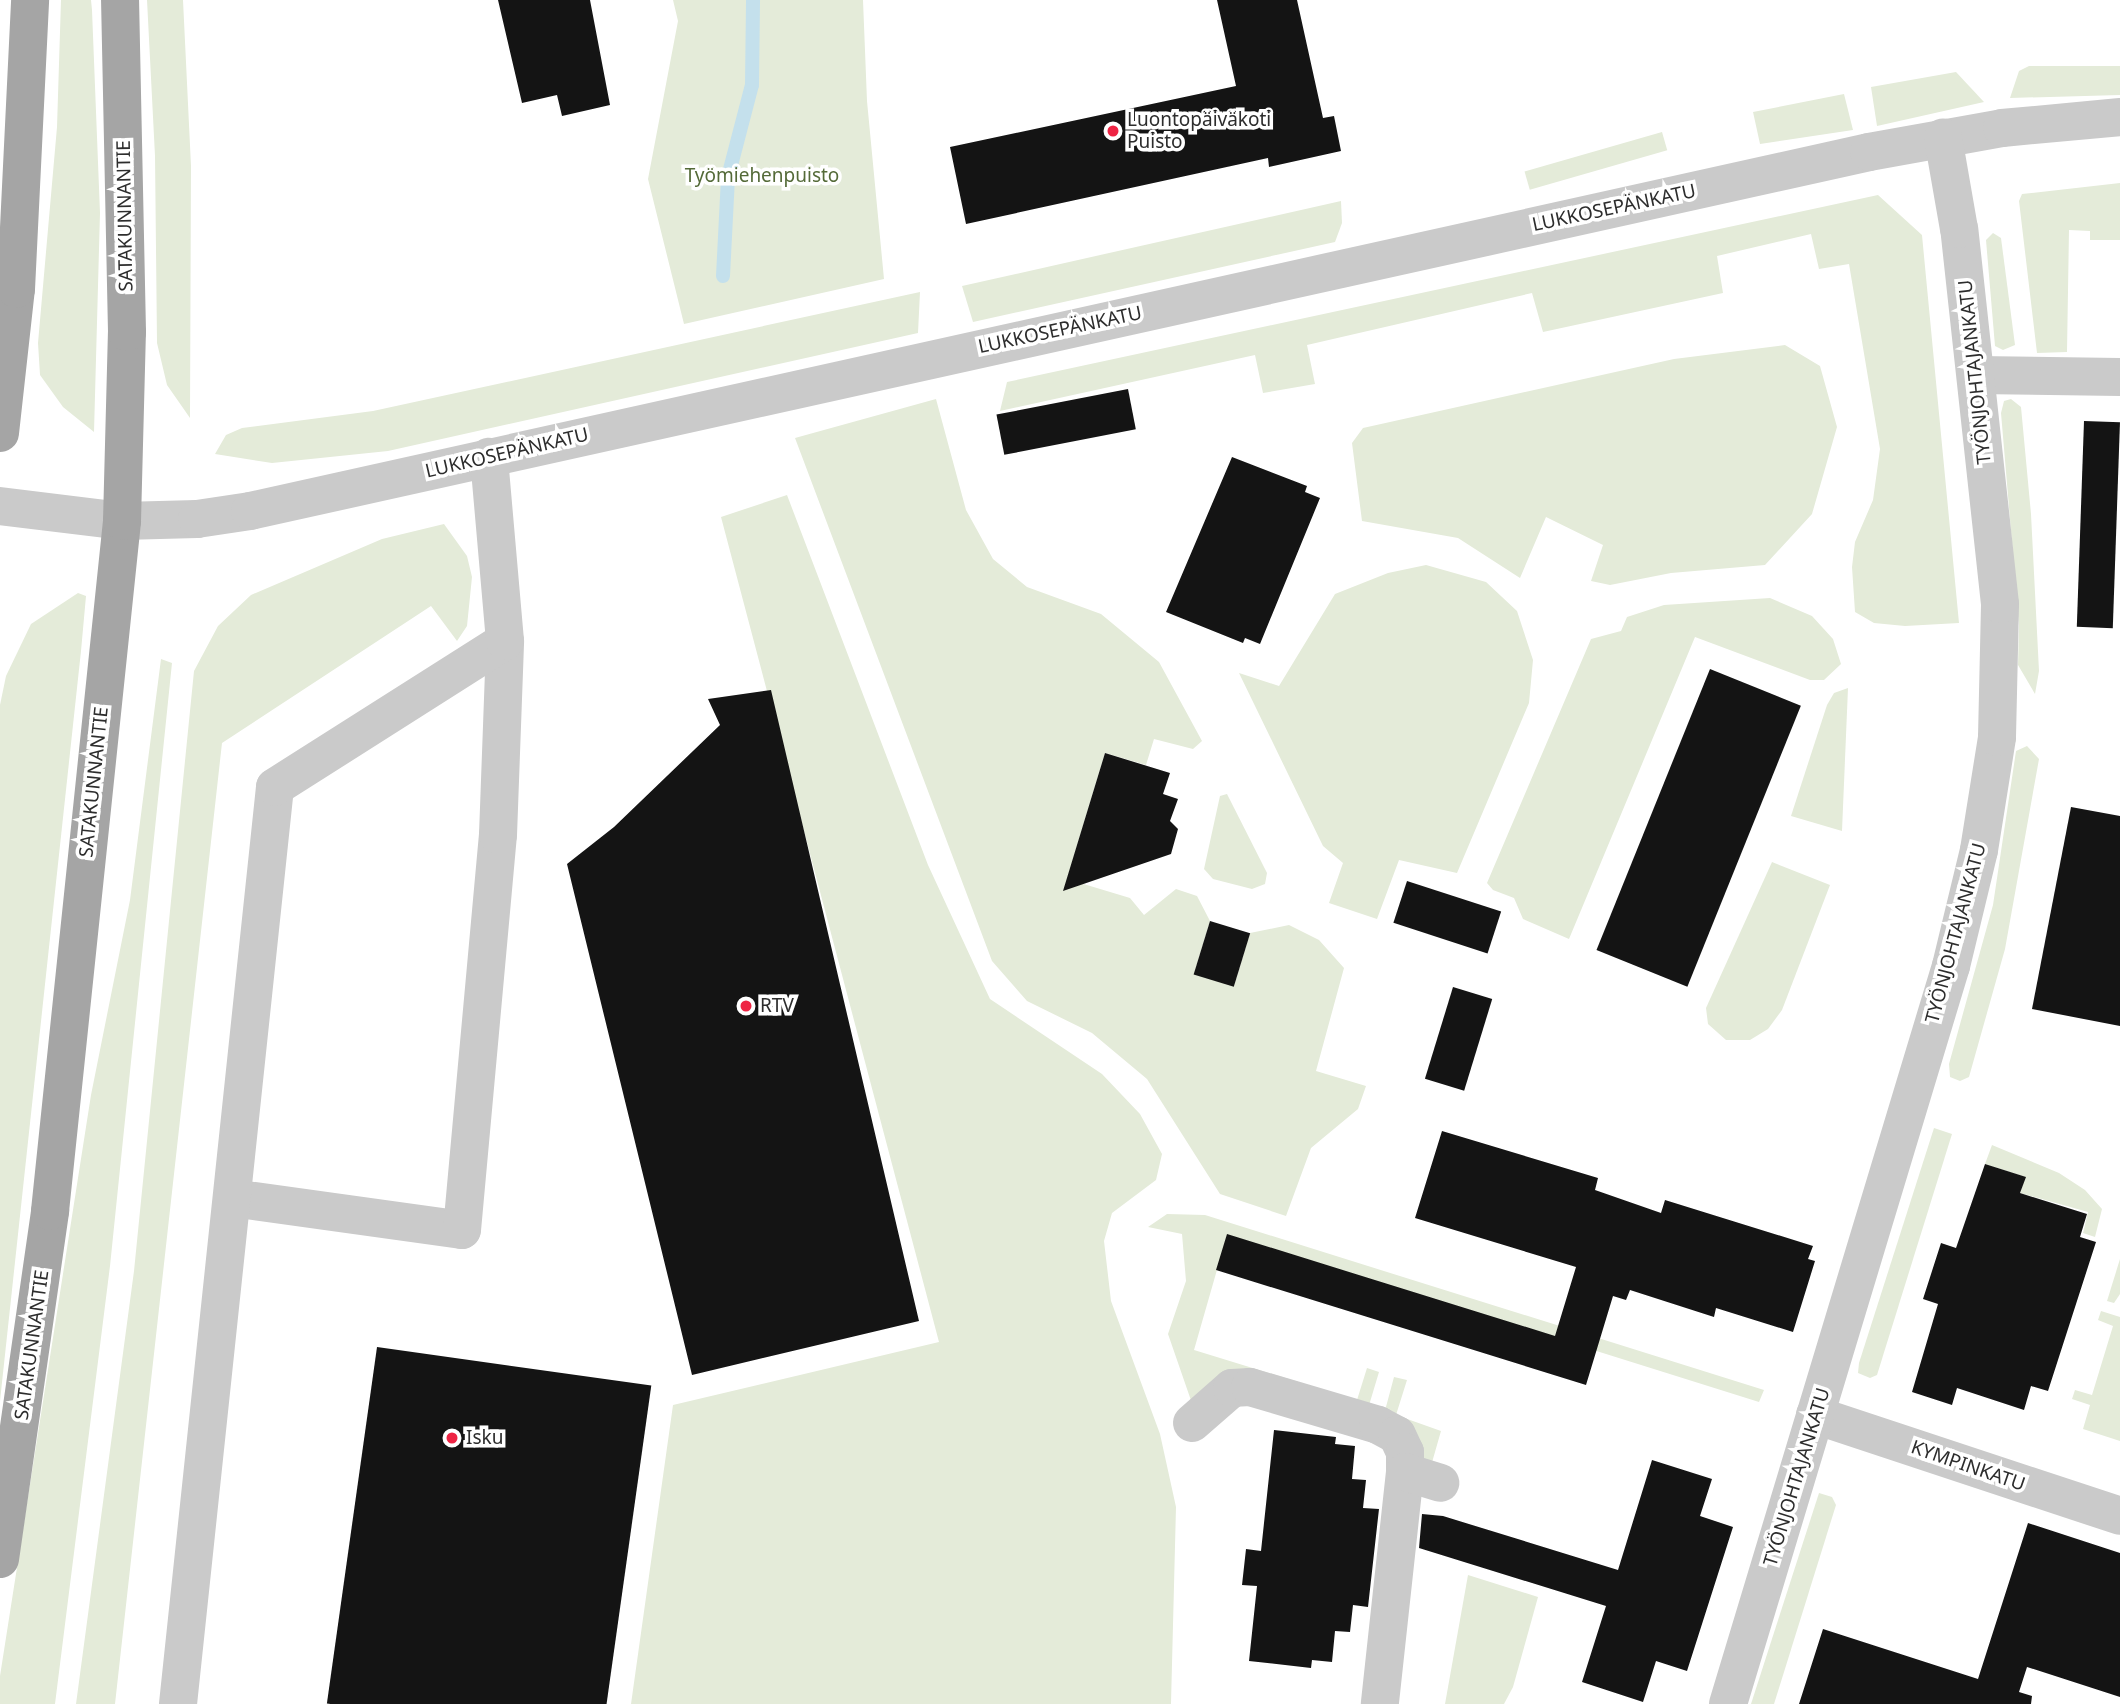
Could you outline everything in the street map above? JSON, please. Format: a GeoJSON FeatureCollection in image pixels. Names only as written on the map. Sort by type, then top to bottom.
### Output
{"type":"FeatureCollection","features":[{"type":"Feature","properties":{"kind":"main road"},"geometry":{"type":"LineString","coordinates":[[0,433],[16,289],[30,0]]}},
{"type":"Feature","properties":{"kind":"main road","name":"SATAKUNNANTIE"},"geometry":{"type":"LineString","coordinates":[[0,1559],[50,1211],[122,521],[127,332],[120,0]]}},
{"type":"Feature","properties":{"kind":"street","name":"LUKKOSEPÄNKATU"},"geometry":{"type":"LineString","coordinates":[[0,506],[122,521],[197,519],[250,511],[1943,137],[2120,117]]}},
{"type":"Feature","properties":{"kind":"street","name":"TYÖNJOHTAJANKATU"},"geometry":{"type":"LineString","coordinates":[[1728,1704],[1951,966],[1979,849],[1997,737],[2000,615],[1959,229],[1943,137]]}},
{"type":"Feature","properties":{"kind":"street"},"geometry":{"type":"LineString","coordinates":[[1976,375],[2120,377]]}},
{"type":"Feature","properties":{"kind":"street"},"geometry":{"type":"LineString","coordinates":[[232,1198],[462,1230],[498,835],[505,641],[489,457]]}},
{"type":"Feature","properties":{"kind":"street"},"geometry":{"type":"LineString","coordinates":[[178,1704],[275,786],[505,641]]}},
{"type":"Feature","properties":{"kind":"street"},"geometry":{"type":"LineString","coordinates":[[1192,1423],[1232,1388],[1250,1387],[1397,1435],[1422,1478],[1380,1704]]}},
{"type":"Feature","properties":{"kind":"street","name":"KYMPINKATU"},"geometry":{"type":"LineString","coordinates":[[1815,1415],[2120,1516]]}},
{"type":"Feature","properties":{"kind":"green space"},"geometry":{"type":"Polygon","coordinates":[[[61,0],[91,0],[92,10],[100,213],[94,432],[63,407],[40,375],[38,343],[57,127],[61,0]]]}},
{"type":"Feature","properties":{"kind":"green space"},"geometry":{"type":"Polygon","coordinates":[[[147,0],[183,0],[191,166],[190,418],[167,385],[157,343],[155,156],[147,0]]]}},
{"type":"Feature","properties":{"kind":"green space","name":"Työmiehenpuisto"},"geometry":{"type":"Polygon","coordinates":[[[673,0],[863,0],[867,101],[884,279],[684,324],[648,179],[678,21],[673,0]]]}},
{"type":"Feature","properties":{"kind":"green space"},"geometry":{"type":"Polygon","coordinates":[[[2029,66],[2120,66],[2120,95],[2010,98],[2019,71],[2029,66]]]}},
{"type":"Feature","properties":{"kind":"green space"},"geometry":{"type":"Polygon","coordinates":[[[1956,72],[1984,102],[1877,126],[1871,87],[1956,72]]]}},
{"type":"Feature","properties":{"kind":"green space"},"geometry":{"type":"Polygon","coordinates":[[[1844,94],[1853,130],[1760,144],[1753,112],[1844,94]]]}},
{"type":"Feature","properties":{"kind":"green space"},"geometry":{"type":"Polygon","coordinates":[[[1662,132],[1667,150],[1530,190],[1525,171],[1662,132]]]}},
{"type":"Feature","properties":{"kind":"green space"},"geometry":{"type":"Polygon","coordinates":[[[2120,183],[2120,240],[2090,240],[2090,231],[2069,230],[2067,352],[2037,353],[2019,201],[2022,194],[2120,183]]]}},
{"type":"Feature","properties":{"kind":"green space"},"geometry":{"type":"Polygon","coordinates":[[[1878,195],[1922,235],[1959,623],[1905,626],[1874,623],[1855,612],[1852,567],[1855,542],[1873,500],[1880,449],[1849,264],[1819,269],[1811,234],[1717,256],[1723,293],[1543,332],[1532,293],[1307,345],[1315,384],[1263,393],[1255,355],[1000,411],[1007,382],[1878,195]]]}},
{"type":"Feature","properties":{"kind":"green space"},"geometry":{"type":"Polygon","coordinates":[[[1341,201],[1342,223],[1335,242],[973,322],[962,286],[1341,201]]]}},
{"type":"Feature","properties":{"kind":"green space"},"geometry":{"type":"Polygon","coordinates":[[[1993,233],[2001,238],[2015,345],[2003,350],[1995,346],[1986,240],[1993,233]]]}},
{"type":"Feature","properties":{"kind":"green space"},"geometry":{"type":"Polygon","coordinates":[[[920,292],[918,333],[388,451],[272,463],[215,454],[226,435],[242,428],[373,411],[920,292]]]}},
{"type":"Feature","properties":{"kind":"green space"},"geometry":{"type":"Polygon","coordinates":[[[1785,345],[1820,366],[1837,427],[1812,514],[1765,565],[1671,573],[1610,585],[1591,581],[1603,545],[1546,517],[1520,578],[1458,538],[1362,521],[1352,443],[1363,428],[1674,359],[1785,345]]]}},
{"type":"Feature","properties":{"kind":"green space"},"geometry":{"type":"Polygon","coordinates":[[[936,399],[966,510],[993,559],[1027,587],[1101,614],[1159,662],[1202,741],[1193,749],[1154,739],[1146,765],[1105,753],[1067,879],[1130,898],[1144,915],[1176,889],[1197,896],[1210,921],[1194,974],[1234,986],[1250,933],[1289,925],[1319,940],[1344,968],[1316,1071],[1366,1086],[1358,1109],[1311,1148],[1286,1216],[1220,1194],[1147,1079],[1092,1033],[1027,1001],[992,961],[795,438],[936,399]]]}},
{"type":"Feature","properties":{"kind":"green space"},"geometry":{"type":"Polygon","coordinates":[[[2011,399],[2021,407],[2031,514],[2039,671],[2035,694],[2018,665],[2019,625],[2001,413],[2004,401],[2011,399]]]}},
{"type":"Feature","properties":{"kind":"green space"},"geometry":{"type":"Polygon","coordinates":[[[787,495],[928,865],[990,999],[1102,1074],[1140,1114],[1162,1154],[1156,1180],[1112,1213],[1104,1241],[1111,1301],[1160,1434],[1176,1507],[1171,1704],[631,1704],[673,1405],[939,1342],[721,517],[787,495]]]}},
{"type":"Feature","properties":{"kind":"green space"},"geometry":{"type":"Polygon","coordinates":[[[444,524],[467,556],[472,577],[467,626],[457,641],[431,606],[222,743],[115,1704],[76,1704],[134,1271],[194,671],[218,626],[251,595],[382,539],[444,524]]]}},
{"type":"Feature","properties":{"kind":"green space"},"geometry":{"type":"Polygon","coordinates":[[[1426,565],[1486,582],[1517,611],[1533,660],[1529,703],[1457,873],[1399,860],[1377,919],[1329,903],[1343,863],[1323,846],[1239,673],[1279,686],[1335,594],[1388,573],[1426,565]]]}},
{"type":"Feature","properties":{"kind":"green space"},"geometry":{"type":"Polygon","coordinates":[[[78,593],[86,596],[81,651],[0,1401],[0,705],[6,676],[31,624],[78,593]]]}},
{"type":"Feature","properties":{"kind":"green space"},"geometry":{"type":"Polygon","coordinates":[[[1770,598],[1812,616],[1833,639],[1841,664],[1824,680],[1810,680],[1695,637],[1569,939],[1523,919],[1514,898],[1493,890],[1487,883],[1591,639],[1621,631],[1627,617],[1664,605],[1770,598]]]}},
{"type":"Feature","properties":{"kind":"green space"},"geometry":{"type":"Polygon","coordinates":[[[161,659],[172,663],[110,1266],[55,1704],[0,1704],[0,1676],[91,1095],[130,900],[161,659]]]}},
{"type":"Feature","properties":{"kind":"green space"},"geometry":{"type":"Polygon","coordinates":[[[1848,688],[1842,831],[1791,816],[1827,705],[1834,693],[1848,688]]]}},
{"type":"Feature","properties":{"kind":"green space"},"geometry":{"type":"Polygon","coordinates":[[[2027,746],[2039,759],[2005,949],[1969,1077],[1960,1081],[1950,1077],[1949,1064],[1993,905],[2016,751],[2027,746]]]}},
{"type":"Feature","properties":{"kind":"green space"},"geometry":{"type":"Polygon","coordinates":[[[1227,794],[1267,873],[1265,884],[1252,889],[1213,879],[1204,869],[1220,796],[1227,794]]]}},
{"type":"Feature","properties":{"kind":"green space"},"geometry":{"type":"Polygon","coordinates":[[[1772,862],[1830,885],[1782,1010],[1768,1029],[1750,1040],[1726,1040],[1708,1024],[1706,1008],[1772,862]]]}},
{"type":"Feature","properties":{"kind":"green space"},"geometry":{"type":"Polygon","coordinates":[[[1934,1128],[1952,1134],[1877,1375],[1870,1378],[1858,1373],[1859,1363],[1934,1128]]]}},
{"type":"Feature","properties":{"kind":"green space"},"geometry":{"type":"Polygon","coordinates":[[[1992,1145],[2059,1173],[2085,1190],[2102,1209],[2095,1237],[2083,1233],[2088,1212],[2020,1193],[2025,1177],[1985,1164],[1992,1145]]]}},
{"type":"Feature","properties":{"kind":"green space"},"geometry":{"type":"Polygon","coordinates":[[[1167,1214],[1205,1215],[1764,1390],[1759,1402],[1227,1235],[1194,1350],[1357,1400],[1367,1368],[1379,1372],[1367,1412],[1250,1379],[1195,1412],[1168,1334],[1186,1281],[1182,1234],[1148,1227],[1167,1214]]]}},
{"type":"Feature","properties":{"kind":"green space"},"geometry":{"type":"Polygon","coordinates":[[[2120,1259],[2120,1294],[2114,1303],[2107,1301],[2120,1259]]]}},
{"type":"Feature","properties":{"kind":"green space"},"geometry":{"type":"Polygon","coordinates":[[[2101,1311],[2120,1317],[2120,1441],[2083,1429],[2090,1405],[2072,1399],[2075,1390],[2092,1395],[2113,1326],[2098,1320],[2101,1311]]]}},
{"type":"Feature","properties":{"kind":"green space"},"geometry":{"type":"Polygon","coordinates":[[[1394,1377],[1407,1380],[1396,1415],[1441,1431],[1431,1466],[1383,1418],[1394,1377]]]}},
{"type":"Feature","properties":{"kind":"green space"},"geometry":{"type":"Polygon","coordinates":[[[1819,1493],[1832,1497],[1836,1505],[1774,1704],[1751,1704],[1819,1493]]]}},
{"type":"Feature","properties":{"kind":"green space"},"geometry":{"type":"Polygon","coordinates":[[[1468,1575],[1538,1597],[1513,1687],[1504,1704],[1445,1704],[1468,1575]]]}},
{"type":"Feature","properties":{"kind":"building"},"geometry":{"type":"Polygon","coordinates":[[[498,0],[590,0],[610,105],[562,116],[557,95],[522,103],[498,0]]]}},
{"type":"Feature","properties":{"kind":"building"},"geometry":{"type":"Polygon","coordinates":[[[1217,0],[1297,0],[1323,118],[1334,116],[1341,151],[1269,167],[1268,158],[966,224],[950,147],[1236,86],[1217,0]]]}},
{"type":"Feature","properties":{"kind":"building"},"geometry":{"type":"Polygon","coordinates":[[[1128,389],[1136,429],[1004,455],[996,415],[1128,389]]]}},
{"type":"Feature","properties":{"kind":"building"},"geometry":{"type":"Polygon","coordinates":[[[2084,421],[2120,422],[2113,628],[2077,627],[2084,421]]]}},
{"type":"Feature","properties":{"kind":"building"},"geometry":{"type":"Polygon","coordinates":[[[1232,457],[1307,486],[1305,492],[1320,498],[1260,644],[1245,638],[1243,643],[1166,612],[1232,457]]]}},
{"type":"Feature","properties":{"kind":"building"},"geometry":{"type":"Polygon","coordinates":[[[1710,669],[1801,706],[1687,987],[1596,950],[1710,669]]]}},
{"type":"Feature","properties":{"kind":"building"},"geometry":{"type":"Polygon","coordinates":[[[771,690],[919,1321],[692,1375],[567,864],[614,827],[720,725],[708,699],[771,690]]]}},
{"type":"Feature","properties":{"kind":"building"},"geometry":{"type":"Polygon","coordinates":[[[1105,753],[1170,773],[1163,794],[1178,799],[1170,821],[1178,829],[1171,854],[1063,891],[1105,753]]]}},
{"type":"Feature","properties":{"kind":"building"},"geometry":{"type":"Polygon","coordinates":[[[2071,807],[2120,816],[2120,1026],[2032,1009],[2071,807]]]}},
{"type":"Feature","properties":{"kind":"building"},"geometry":{"type":"Polygon","coordinates":[[[1407,881],[1501,912],[1488,953],[1393,923],[1407,881]]]}},
{"type":"Feature","properties":{"kind":"building"},"geometry":{"type":"Polygon","coordinates":[[[1210,921],[1250,933],[1234,987],[1194,975],[1210,921]]]}},
{"type":"Feature","properties":{"kind":"building"},"geometry":{"type":"Polygon","coordinates":[[[1453,987],[1492,999],[1464,1091],[1425,1079],[1453,987]]]}},
{"type":"Feature","properties":{"kind":"building"},"geometry":{"type":"Polygon","coordinates":[[[1442,1131],[1598,1178],[1595,1190],[1661,1213],[1665,1200],[1813,1246],[1808,1259],[1815,1261],[1793,1332],[1716,1308],[1714,1317],[1630,1290],[1626,1300],[1613,1296],[1586,1385],[1216,1270],[1227,1234],[1555,1336],[1576,1267],[1415,1218],[1442,1131]]]}},
{"type":"Feature","properties":{"kind":"building"},"geometry":{"type":"Polygon","coordinates":[[[1985,1164],[2026,1177],[2020,1193],[2087,1214],[2080,1237],[2096,1242],[2048,1391],[2031,1386],[2024,1410],[1957,1388],[1952,1405],[1912,1392],[1938,1304],[1923,1299],[1941,1243],[1956,1248],[1985,1164]]]}},
{"type":"Feature","properties":{"kind":"building"},"geometry":{"type":"Polygon","coordinates":[[[377,1347],[651,1386],[607,1704],[327,1703],[377,1347]]]}},
{"type":"Feature","properties":{"kind":"building"},"geometry":{"type":"Polygon","coordinates":[[[1274,1430],[1336,1437],[1335,1444],[1355,1446],[1352,1479],[1366,1480],[1363,1508],[1379,1509],[1368,1607],[1353,1605],[1350,1632],[1335,1631],[1332,1662],[1312,1660],[1311,1668],[1249,1661],[1257,1586],[1242,1585],[1246,1549],[1261,1551],[1274,1430]]]}},
{"type":"Feature","properties":{"kind":"building"},"geometry":{"type":"Polygon","coordinates":[[[1652,1460],[1712,1479],[1700,1516],[1733,1527],[1687,1671],[1656,1661],[1643,1702],[1582,1682],[1606,1606],[1419,1548],[1422,1514],[1443,1516],[1618,1570],[1652,1460]]]}},
{"type":"Feature","properties":{"kind":"building"},"geometry":{"type":"Polygon","coordinates":[[[2028,1523],[2120,1553],[2120,1697],[2027,1667],[2019,1692],[2032,1696],[2031,1704],[1799,1704],[1823,1629],[1978,1679],[2028,1523]]]}},
{"type":"Feature","properties":{"kind":"waterway"},"geometry":{"type":"LineString","coordinates":[[723,276],[728,177],[752,85],[753,0]]}},
{"type":"Feature","properties":{"kind":"place","name":"Luontopäiväkoti Puisto"},"geometry":{"type":"Point","coordinates":[1113,131]}},
{"type":"Feature","properties":{"kind":"place","name":"RTV"},"geometry":{"type":"Point","coordinates":[746,1006]}},
{"type":"Feature","properties":{"kind":"place","name":"Isku"},"geometry":{"type":"Point","coordinates":[452,1438]}}]}
